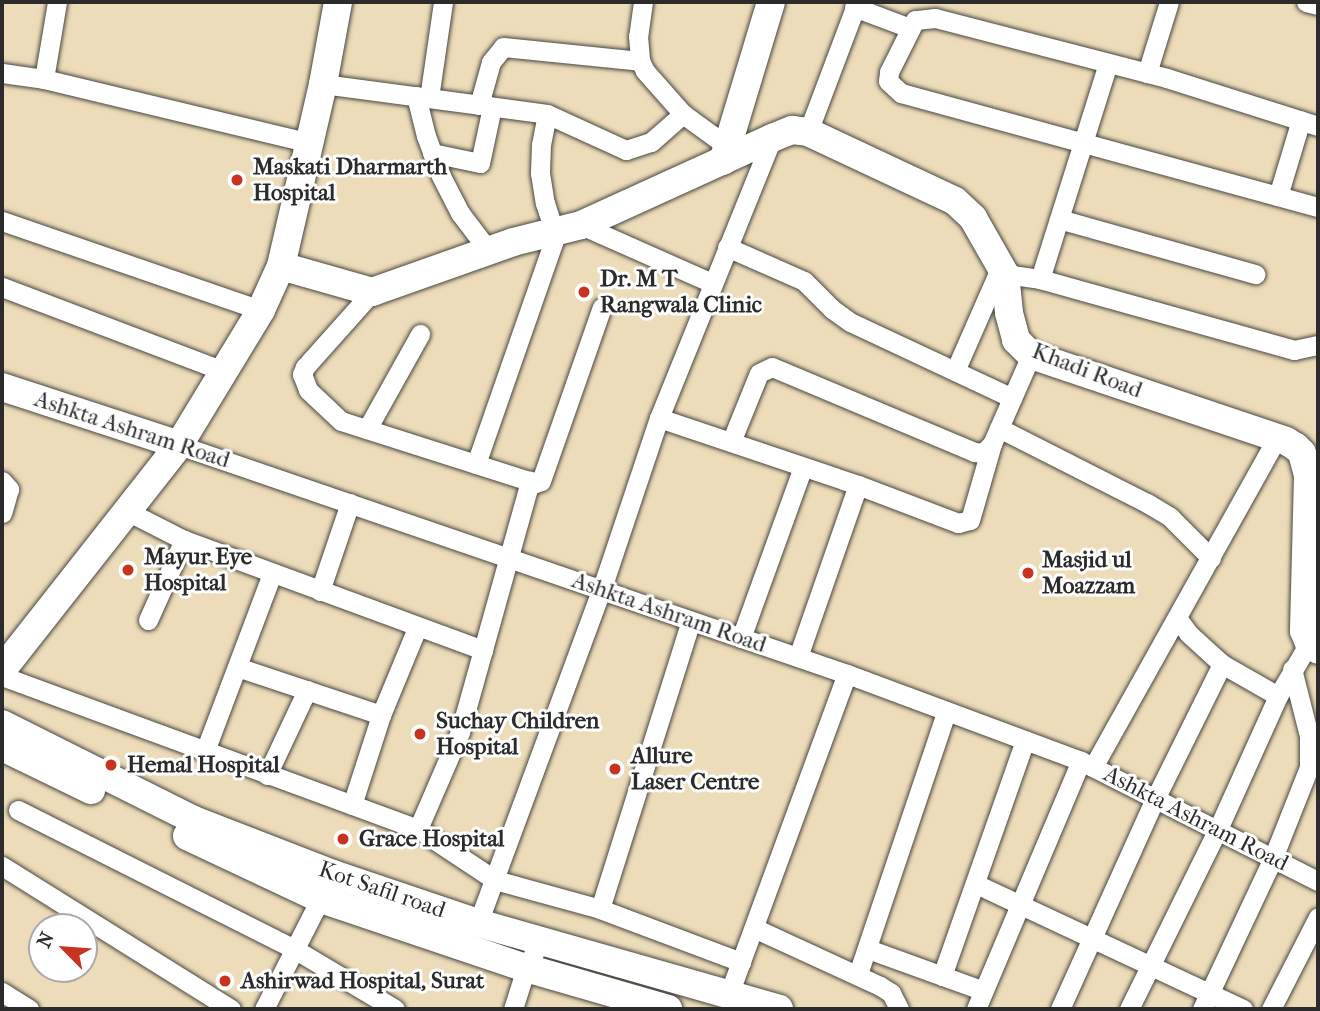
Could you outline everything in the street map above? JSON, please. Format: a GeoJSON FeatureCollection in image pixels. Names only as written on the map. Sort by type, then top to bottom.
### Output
{"type":"FeatureCollection","features":[{"type":"Feature","properties":{"kind":"main road"},"geometry":{"type":"LineString","coordinates":[[2,670],[125,510],[179,445],[226,372],[261,310],[281,266],[323,84],[338,2]]}},
{"type":"Feature","properties":{"kind":"main road"},"geometry":{"type":"LineString","coordinates":[[725,153],[771,2]]}},
{"type":"Feature","properties":{"kind":"main road"},"geometry":{"type":"LineString","coordinates":[[281,266],[372,292],[489,251],[564,229],[725,153],[792,130],[808,132]]}},
{"type":"Feature","properties":{"kind":"main road","name":"Khadi Road"},"geometry":{"type":"LineString","coordinates":[[808,132],[955,201],[973,218],[1003,270],[1009,313],[1017,340],[1031,355],[1278,438],[1296,447],[1312,462],[1304,631],[1314,647]]}},
{"type":"Feature","properties":{"kind":"main road","name":"Ashkta Ashram Road"},"geometry":{"type":"LineString","coordinates":[[2,387],[179,445]]}},
{"type":"Feature","properties":{"kind":"main road","name":"Kot Safil road"},"geometry":{"type":"LineString","coordinates":[[2,724],[327,887],[478,923],[779,1009]]}},
{"type":"Feature","properties":{"kind":"main road","name":"Kot Safil road"},"geometry":{"type":"LineString","coordinates":[[2,747],[327,887],[526,968],[668,1009]]}},
{"type":"Feature","properties":{"kind":"street"},"geometry":{"type":"LineString","coordinates":[[44,79],[57,2]]}},
{"type":"Feature","properties":{"kind":"street"},"geometry":{"type":"LineString","coordinates":[[443,2],[423,97],[432,153],[460,213],[489,251]]}},
{"type":"Feature","properties":{"kind":"street"},"geometry":{"type":"LineString","coordinates":[[643,2],[638,36],[640,61],[683,114],[725,153]]}},
{"type":"Feature","properties":{"kind":"street"},"geometry":{"type":"LineString","coordinates":[[1147,73],[1169,2]]}},
{"type":"Feature","properties":{"kind":"street"},"geometry":{"type":"LineString","coordinates":[[1306,2],[1318,5]]}},
{"type":"Feature","properties":{"kind":"street"},"geometry":{"type":"LineString","coordinates":[[808,132],[856,4],[909,28]]}},
{"type":"Feature","properties":{"kind":"street"},"geometry":{"type":"LineString","coordinates":[[1278,196],[1309,123],[1147,73],[935,18],[915,20],[889,72],[888,81],[892,88],[1084,143],[1318,207]]}},
{"type":"Feature","properties":{"kind":"street"},"geometry":{"type":"LineString","coordinates":[[432,153],[480,163],[491,62],[503,47],[640,61]]}},
{"type":"Feature","properties":{"kind":"street"},"geometry":{"type":"LineString","coordinates":[[1040,279],[1108,63]]}},
{"type":"Feature","properties":{"kind":"street"},"geometry":{"type":"LineString","coordinates":[[2,74],[44,79],[310,143]]}},
{"type":"Feature","properties":{"kind":"street"},"geometry":{"type":"LineString","coordinates":[[323,84],[547,114],[626,150],[651,142],[683,114]]}},
{"type":"Feature","properties":{"kind":"street"},"geometry":{"type":"LineString","coordinates":[[547,114],[541,144],[540,173],[545,203],[564,229],[712,283]]}},
{"type":"Feature","properties":{"kind":"street"},"geometry":{"type":"LineString","coordinates":[[478,923],[601,591],[659,418],[772,138]]}},
{"type":"Feature","properties":{"kind":"street"},"geometry":{"type":"LineString","coordinates":[[1059,219],[1255,274]]}},
{"type":"Feature","properties":{"kind":"street"},"geometry":{"type":"LineString","coordinates":[[2,221],[261,310]]}},
{"type":"Feature","properties":{"kind":"street"},"geometry":{"type":"LineString","coordinates":[[476,464],[564,229]]}},
{"type":"Feature","properties":{"kind":"street"},"geometry":{"type":"LineString","coordinates":[[727,247],[804,281],[832,309],[850,322],[1012,398]]}},
{"type":"Feature","properties":{"kind":"street"},"geometry":{"type":"LineString","coordinates":[[955,372],[1003,270],[1294,350],[1318,345]]}},
{"type":"Feature","properties":{"kind":"street"},"geometry":{"type":"LineString","coordinates":[[2,287],[226,372]]}},
{"type":"Feature","properties":{"kind":"street"},"geometry":{"type":"LineString","coordinates":[[372,292],[304,367],[302,374],[308,390],[332,416],[530,481],[541,481],[603,307]]}},
{"type":"Feature","properties":{"kind":"street"},"geometry":{"type":"LineString","coordinates":[[367,429],[420,334]]}},
{"type":"Feature","properties":{"kind":"street"},"geometry":{"type":"LineString","coordinates":[[659,418],[965,524],[970,520],[996,436],[1031,355]]}},
{"type":"Feature","properties":{"kind":"street"},"geometry":{"type":"LineString","coordinates":[[731,442],[759,373],[772,367],[974,452],[983,453],[996,436]]}},
{"type":"Feature","properties":{"kind":"street"},"geometry":{"type":"LineString","coordinates":[[996,436],[1147,503],[1170,517],[1211,558]]}},
{"type":"Feature","properties":{"kind":"street"},"geometry":{"type":"LineString","coordinates":[[976,1009],[1019,904],[1087,764],[1177,618],[1278,438]]}},
{"type":"Feature","properties":{"kind":"street","name":"Ashkta Ashram Road"},"geometry":{"type":"LineString","coordinates":[[179,445],[848,674],[1026,740],[1087,764],[1318,881]]}},
{"type":"Feature","properties":{"kind":"street"},"geometry":{"type":"LineString","coordinates":[[741,638],[803,467]]}},
{"type":"Feature","properties":{"kind":"street"},"geometry":{"type":"LineString","coordinates":[[2,481],[9,489],[9,494],[2,513]]}},
{"type":"Feature","properties":{"kind":"street"},"geometry":{"type":"LineString","coordinates":[[418,830],[456,747],[506,557],[530,481]]}},
{"type":"Feature","properties":{"kind":"street"},"geometry":{"type":"LineString","coordinates":[[798,657],[858,485]]}},
{"type":"Feature","properties":{"kind":"street"},"geometry":{"type":"LineString","coordinates":[[320,590],[350,503]]}},
{"type":"Feature","properties":{"kind":"street"},"geometry":{"type":"LineString","coordinates":[[125,510],[184,540],[417,628],[483,650]]}},
{"type":"Feature","properties":{"kind":"street"},"geometry":{"type":"LineString","coordinates":[[148,620],[184,540]]}},
{"type":"Feature","properties":{"kind":"street"},"geometry":{"type":"LineString","coordinates":[[205,751],[272,574]]}},
{"type":"Feature","properties":{"kind":"street"},"geometry":{"type":"LineString","coordinates":[[1177,618],[1189,634],[1222,664],[1278,696]]}},
{"type":"Feature","properties":{"kind":"street"},"geometry":{"type":"LineString","coordinates":[[600,909],[691,621]]}},
{"type":"Feature","properties":{"kind":"street"},"geometry":{"type":"LineString","coordinates":[[352,805],[381,715],[417,628]]}},
{"type":"Feature","properties":{"kind":"street"},"geometry":{"type":"LineString","coordinates":[[1129,1009],[1218,829],[1278,696],[1292,669],[1314,647]]}},
{"type":"Feature","properties":{"kind":"street"},"geometry":{"type":"LineString","coordinates":[[1060,1009],[1155,799],[1222,664]]}},
{"type":"Feature","properties":{"kind":"street"},"geometry":{"type":"LineString","coordinates":[[237,667],[381,715]]}},
{"type":"Feature","properties":{"kind":"street"},"geometry":{"type":"LineString","coordinates":[[1206,1001],[1273,858],[1309,767],[1309,736],[1292,669]]}},
{"type":"Feature","properties":{"kind":"street"},"geometry":{"type":"LineString","coordinates":[[729,994],[848,674]]}},
{"type":"Feature","properties":{"kind":"street"},"geometry":{"type":"LineString","coordinates":[[2,676],[418,830],[495,880],[600,909],[741,962]]}},
{"type":"Feature","properties":{"kind":"street"},"geometry":{"type":"LineString","coordinates":[[267,775],[307,690]]}},
{"type":"Feature","properties":{"kind":"street"},"geometry":{"type":"LineString","coordinates":[[858,974],[946,712]]}},
{"type":"Feature","properties":{"kind":"street"},"geometry":{"type":"LineString","coordinates":[[942,976],[1026,740]]}},
{"type":"Feature","properties":{"kind":"street"},"geometry":{"type":"LineString","coordinates":[[18,810],[296,950],[395,1009]]}},
{"type":"Feature","properties":{"kind":"street"},"geometry":{"type":"LineString","coordinates":[[2,866],[231,1009]]}},
{"type":"Feature","properties":{"kind":"street"},"geometry":{"type":"LineString","coordinates":[[976,884],[1151,965],[1206,1001],[1243,1009]]}},
{"type":"Feature","properties":{"kind":"street"},"geometry":{"type":"LineString","coordinates":[[264,1009],[327,887]]}},
{"type":"Feature","properties":{"kind":"street"},"geometry":{"type":"LineString","coordinates":[[1271,1009],[1318,917]]}},
{"type":"Feature","properties":{"kind":"street"},"geometry":{"type":"LineString","coordinates":[[754,928],[858,974],[891,993],[899,1009]]}},
{"type":"Feature","properties":{"kind":"street"},"geometry":{"type":"LineString","coordinates":[[518,1008],[526,968],[540,942]]}},
{"type":"Feature","properties":{"kind":"street"},"geometry":{"type":"LineString","coordinates":[[868,948],[984,991]]}},
{"type":"Feature","properties":{"kind":"street"},"geometry":{"type":"LineString","coordinates":[[2,992],[29,1009]]}},
{"type":"Feature","properties":{"kind":"place","name":"Maskati Dharmarth Hospital"},"geometry":{"type":"Point","coordinates":[237,180]}},
{"type":"Feature","properties":{"kind":"place","name":"Dr. M T Rangwala Clinic"},"geometry":{"type":"Point","coordinates":[584,292]}},
{"type":"Feature","properties":{"kind":"place","name":"Mayur Eye Hospital"},"geometry":{"type":"Point","coordinates":[128,570]}},
{"type":"Feature","properties":{"kind":"place","name":"Masjid ul Moazzam"},"geometry":{"type":"Point","coordinates":[1028,573]}},
{"type":"Feature","properties":{"kind":"place","name":"Suchay Children Hospital"},"geometry":{"type":"Point","coordinates":[420,734]}},
{"type":"Feature","properties":{"kind":"place","name":"Hemal Hospital"},"geometry":{"type":"Point","coordinates":[111,765]}},
{"type":"Feature","properties":{"kind":"place","name":"Allure Laser Centre"},"geometry":{"type":"Point","coordinates":[615,769]}},
{"type":"Feature","properties":{"kind":"place","name":"Grace Hospital"},"geometry":{"type":"Point","coordinates":[343,839]}},
{"type":"Feature","properties":{"kind":"place","name":"Ashirwad Hospital, Surat"},"geometry":{"type":"Point","coordinates":[225,981]}}]}
